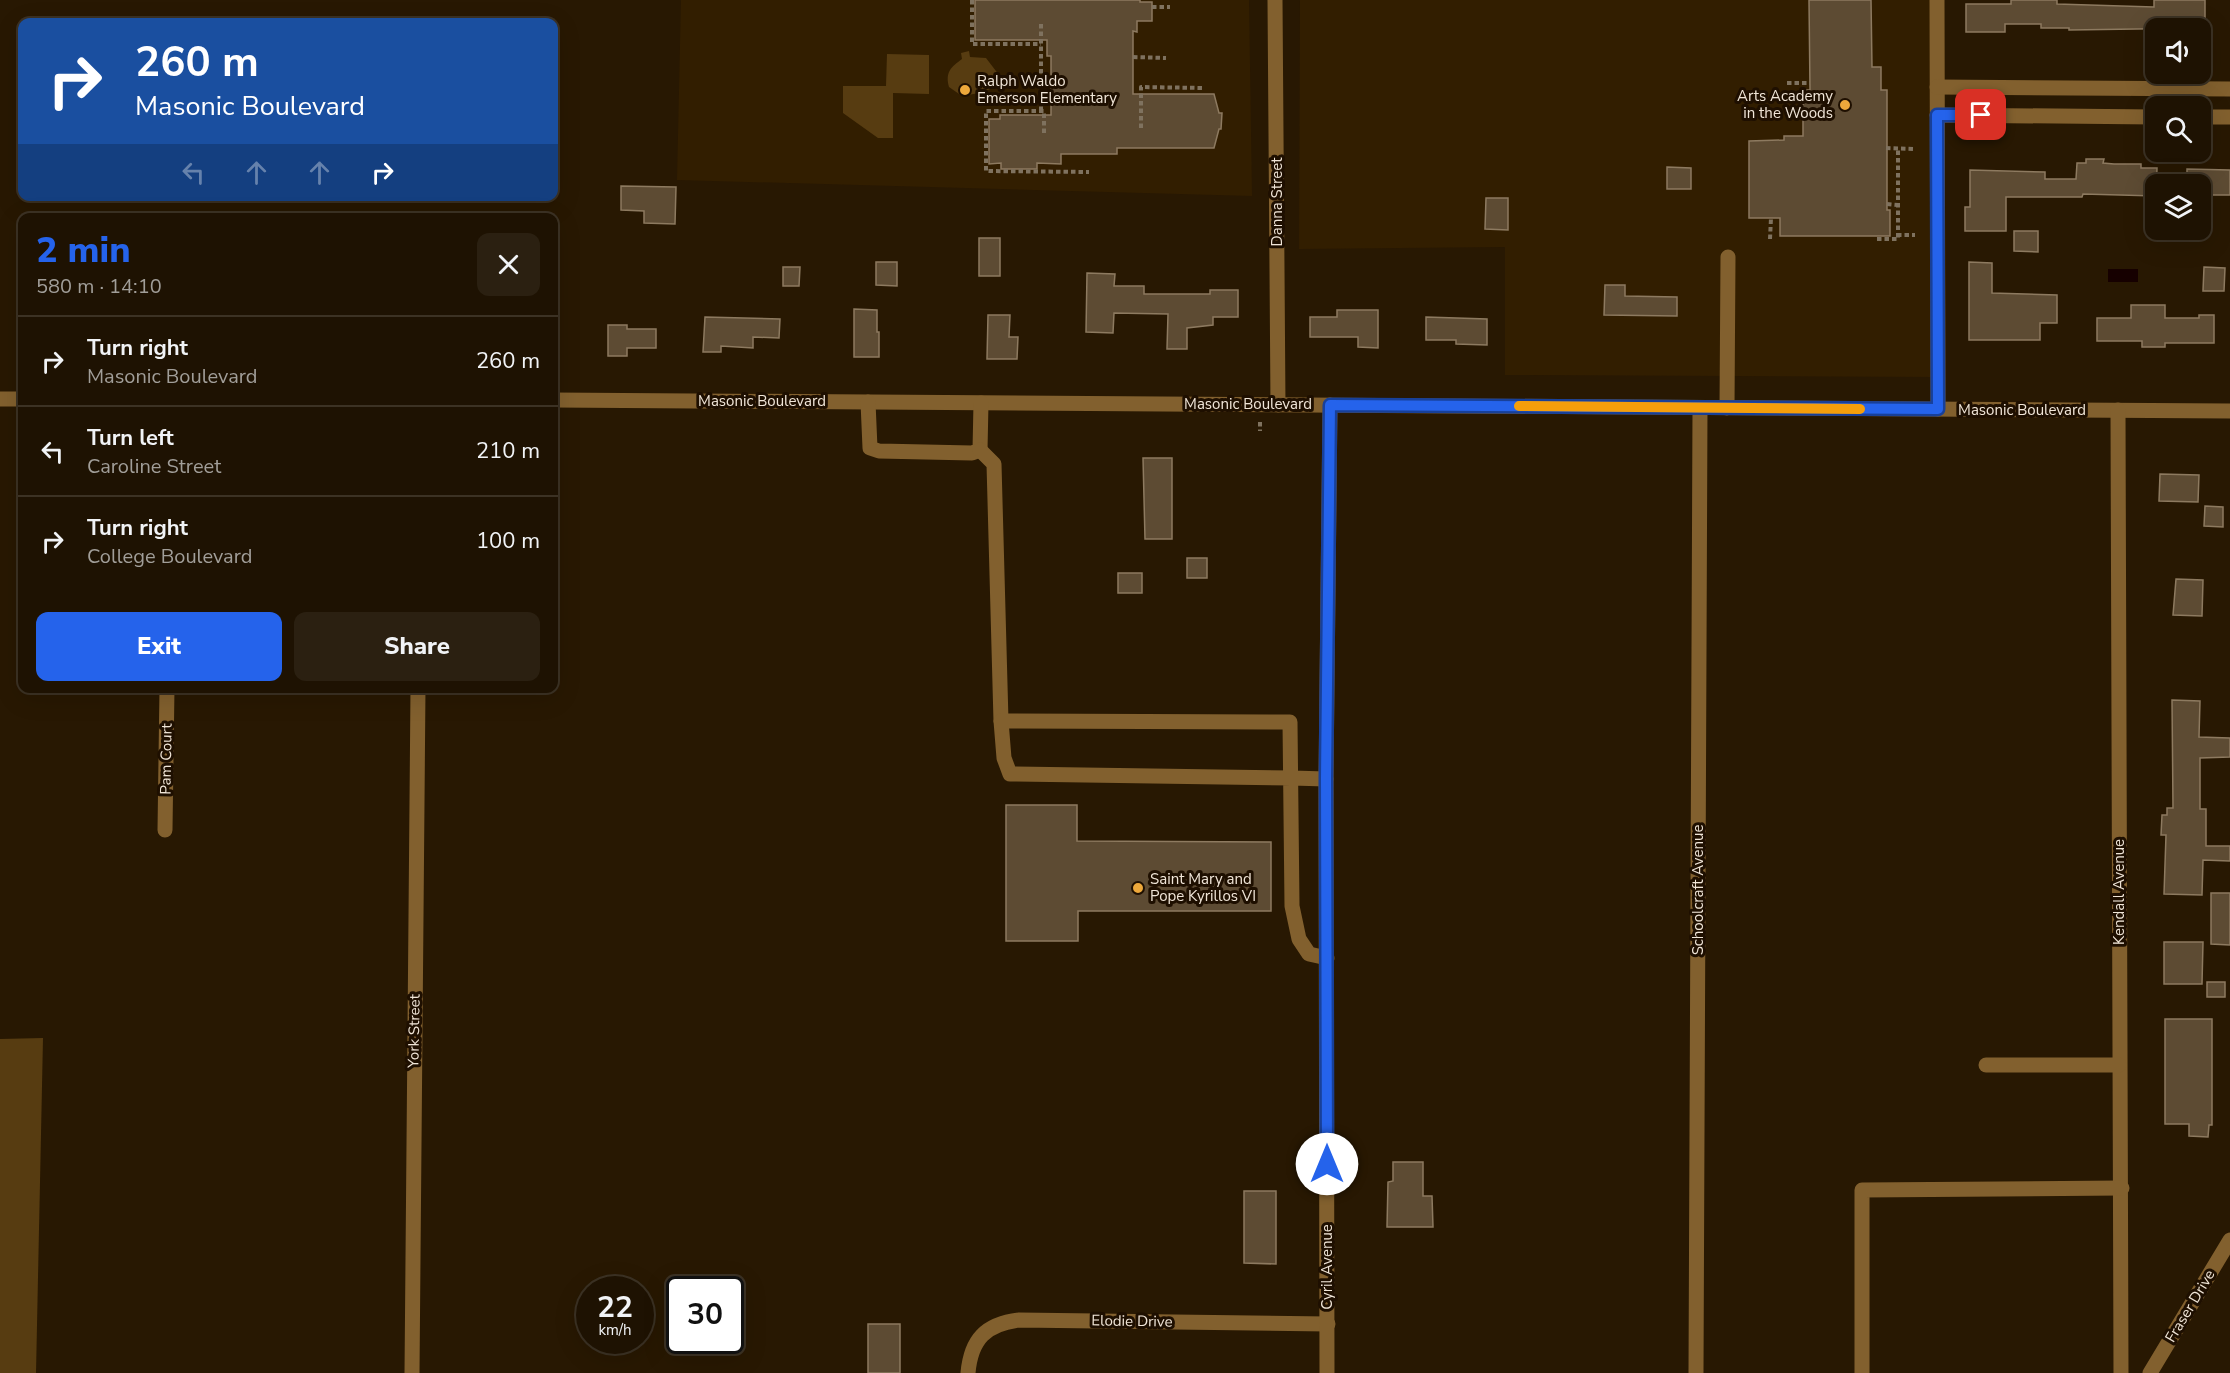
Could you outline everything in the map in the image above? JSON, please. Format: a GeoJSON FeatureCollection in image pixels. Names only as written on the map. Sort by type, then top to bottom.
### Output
{"type":"FeatureCollection","features":[{"type":"Feature","properties":{"kind":"street","name":"Danna Street"},"geometry":{"type":"LineString","coordinates":[[1275,0],[1278,405]]}},
{"type":"Feature","properties":{"kind":"street"},"geometry":{"type":"LineString","coordinates":[[1937,0],[1938,409]]}},
{"type":"Feature","properties":{"kind":"street"},"geometry":{"type":"LineString","coordinates":[[1937,87],[2230,89]]}},
{"type":"Feature","properties":{"kind":"street"},"geometry":{"type":"LineString","coordinates":[[1937,115],[2145,117]]}},
{"type":"Feature","properties":{"kind":"street"},"geometry":{"type":"LineString","coordinates":[[2211,117],[2230,117]]}},
{"type":"Feature","properties":{"kind":"street"},"geometry":{"type":"LineString","coordinates":[[1727,408],[1728,257]]}},
{"type":"Feature","properties":{"kind":"street"},"geometry":{"type":"LineString","coordinates":[[0,399],[18,399]]}},
{"type":"Feature","properties":{"kind":"street","name":"Masonic Boulevard"},"geometry":{"type":"LineString","coordinates":[[558,400],[2230,411]]}},
{"type":"Feature","properties":{"kind":"street"},"geometry":{"type":"LineString","coordinates":[[868,402],[870,448],[879,451],[972,453],[980,450]]}},
{"type":"Feature","properties":{"kind":"street"},"geometry":{"type":"LineString","coordinates":[[981,403],[980,450],[994,464],[1001,721],[1004,759],[1010,774],[1326,778]]}},
{"type":"Feature","properties":{"kind":"street","name":"Cyril Avenue"},"geometry":{"type":"LineString","coordinates":[[1327,1373],[1326,778],[1330,405]]}},
{"type":"Feature","properties":{"kind":"street","name":"Schoolcraft Avenue"},"geometry":{"type":"LineString","coordinates":[[1695,1373],[1700,408]]}},
{"type":"Feature","properties":{"kind":"street","name":"Kendall Avenue"},"geometry":{"type":"LineString","coordinates":[[2118,410],[2121,1373]]}},
{"type":"Feature","properties":{"kind":"street","name":"Pam Court"},"geometry":{"type":"LineString","coordinates":[[165,830],[167,693]]}},
{"type":"Feature","properties":{"kind":"street","name":"York Street"},"geometry":{"type":"LineString","coordinates":[[412,1373],[418,693]]}},
{"type":"Feature","properties":{"kind":"street"},"geometry":{"type":"LineString","coordinates":[[1001,721],[1290,722],[1292,906],[1299,939],[1309,954],[1327,958]]}},
{"type":"Feature","properties":{"kind":"street"},"geometry":{"type":"LineString","coordinates":[[1986,1065],[2119,1065]]}},
{"type":"Feature","properties":{"kind":"street"},"geometry":{"type":"LineString","coordinates":[[1862,1373],[1862,1190],[2122,1188]]}},
{"type":"Feature","properties":{"kind":"street","name":"Fraser Drive"},"geometry":{"type":"LineString","coordinates":[[2150,1373],[2230,1240]]}},
{"type":"Feature","properties":{"kind":"street","name":"Elodie Drive"},"geometry":{"type":"LineString","coordinates":[[968,1373],[974,1345],[984,1333],[1005,1321],[1097,1320],[1328,1324]]}},
{"type":"Feature","properties":{"kind":"path"},"geometry":{"type":"LineString","coordinates":[[972,0],[972,44],[1041,44]]}},
{"type":"Feature","properties":{"kind":"path"},"geometry":{"type":"LineString","coordinates":[[1152,7],[1170,7]]}},
{"type":"Feature","properties":{"kind":"path"},"geometry":{"type":"LineString","coordinates":[[1041,24],[1041,111],[1044,111],[1044,133]]}},
{"type":"Feature","properties":{"kind":"path"},"geometry":{"type":"LineString","coordinates":[[1133,57],[1166,58]]}},
{"type":"Feature","properties":{"kind":"path"},"geometry":{"type":"LineString","coordinates":[[1787,82],[1809,83]]}},
{"type":"Feature","properties":{"kind":"path"},"geometry":{"type":"LineString","coordinates":[[1141,128],[1141,87],[1203,88]]}},
{"type":"Feature","properties":{"kind":"path"},"geometry":{"type":"LineString","coordinates":[[1041,111],[986,111],[986,171],[1089,172]]}},
{"type":"Feature","properties":{"kind":"path"},"geometry":{"type":"LineString","coordinates":[[1886,148],[1914,149]]}},
{"type":"Feature","properties":{"kind":"path"},"geometry":{"type":"LineString","coordinates":[[1877,239],[1898,239],[1898,148]]}},
{"type":"Feature","properties":{"kind":"path"},"geometry":{"type":"LineString","coordinates":[[1887,204],[1898,205]]}},
{"type":"Feature","properties":{"kind":"path"},"geometry":{"type":"LineString","coordinates":[[1770,239],[1771,218]]}},
{"type":"Feature","properties":{"kind":"path"},"geometry":{"type":"LineString","coordinates":[[1898,235],[1915,235]]}},
{"type":"Feature","properties":{"kind":"path"},"geometry":{"type":"LineString","coordinates":[[1260,422],[1260,431]]}},
{"type":"Feature","properties":{"kind":"shaded area","name":"Ralph Waldo Emerson Elementary"},"geometry":{"type":"Polygon","coordinates":[[[681,0],[1249,0],[1252,196],[677,180],[681,0]]]}},
{"type":"Feature","properties":{"kind":"shaded area","name":"Arts Academy in the Woods"},"geometry":{"type":"Polygon","coordinates":[[[1300,0],[1935,0],[1935,377],[1505,375],[1505,247],[1299,249],[1300,0]]]}},
{"type":"Feature","properties":{"kind":"shaded area"},"geometry":{"type":"Polygon","coordinates":[[[969,51],[970,57],[986,58],[999,75],[998,81],[991,89],[962,96],[949,87],[948,74],[952,67],[962,59],[961,53],[969,51]]]}},
{"type":"Feature","properties":{"kind":"shaded area"},"geometry":{"type":"Polygon","coordinates":[[[887,54],[929,55],[929,94],[893,93],[893,138],[878,138],[843,113],[843,86],[886,86],[887,54]]]}},
{"type":"Feature","properties":{"kind":"shaded area"},"geometry":{"type":"Polygon","coordinates":[[[2108,269],[2138,269],[2138,282],[2108,282],[2108,269]]]}},
{"type":"Feature","properties":{"kind":"shaded area"},"geometry":{"type":"Polygon","coordinates":[[[43,1038],[36,1373],[0,1373],[0,1039],[43,1038]]]}},
{"type":"Feature","properties":{"kind":"building","name":"Ralph Waldo Emerson Elementary"},"geometry":{"type":"Polygon","coordinates":[[[975,0],[1140,0],[1140,2],[1152,2],[1152,21],[1137,21],[1137,32],[1133,31],[1133,94],[1214,94],[1219,113],[1222,113],[1221,129],[1219,129],[1214,148],[1117,148],[1117,154],[1061,154],[1061,164],[1037,163],[1037,169],[1001,169],[1001,163],[989,164],[989,119],[1000,119],[1000,115],[1051,115],[1051,56],[1047,56],[1047,40],[975,40],[975,0]]]}},
{"type":"Feature","properties":{"kind":"building","name":"Arts Academy in the Woods"},"geometry":{"type":"Polygon","coordinates":[[[1809,0],[1871,0],[1872,67],[1881,67],[1881,90],[1887,90],[1887,210],[1890,210],[1890,236],[1780,236],[1780,218],[1749,218],[1749,141],[1784,140],[1784,136],[1803,136],[1803,90],[1810,90],[1809,0]]]}},
{"type":"Feature","properties":{"kind":"building"},"geometry":{"type":"Polygon","coordinates":[[[2011,0],[2057,0],[2057,4],[2154,7],[2154,0],[2205,0],[2205,18],[2145,18],[2145,29],[2069,30],[2069,28],[2041,28],[2041,24],[2005,24],[2005,32],[1966,32],[1966,4],[2011,4],[2011,0]]]}},
{"type":"Feature","properties":{"kind":"building"},"geometry":{"type":"Polygon","coordinates":[[[2086,159],[2104,159],[2103,163],[2141,164],[2141,168],[2157,168],[2157,174],[2145,174],[2145,196],[2083,194],[2082,197],[2006,197],[2006,231],[1965,231],[1965,207],[1970,207],[1970,170],[2045,172],[2045,179],[2076,179],[2077,163],[2086,163],[2086,159]]]}},
{"type":"Feature","properties":{"kind":"building"},"geometry":{"type":"Polygon","coordinates":[[[1667,167],[1691,168],[1691,189],[1667,189],[1667,167]]]}},
{"type":"Feature","properties":{"kind":"building"},"geometry":{"type":"Polygon","coordinates":[[[2187,169],[2230,170],[2230,195],[2211,195],[2211,174],[2187,174],[2187,169]]]}},
{"type":"Feature","properties":{"kind":"building"},"geometry":{"type":"Polygon","coordinates":[[[621,186],[676,187],[675,224],[644,223],[644,211],[621,210],[621,186]]]}},
{"type":"Feature","properties":{"kind":"building"},"geometry":{"type":"Polygon","coordinates":[[[1486,198],[1508,198],[1508,230],[1485,229],[1486,198]]]}},
{"type":"Feature","properties":{"kind":"building"},"geometry":{"type":"Polygon","coordinates":[[[2014,231],[2038,231],[2038,252],[2014,251],[2014,231]]]}},
{"type":"Feature","properties":{"kind":"building"},"geometry":{"type":"Polygon","coordinates":[[[979,238],[1000,238],[1000,276],[979,276],[979,238]]]}},
{"type":"Feature","properties":{"kind":"building"},"geometry":{"type":"Polygon","coordinates":[[[876,262],[897,262],[897,286],[876,285],[876,262]]]}},
{"type":"Feature","properties":{"kind":"building"},"geometry":{"type":"Polygon","coordinates":[[[1969,262],[1992,263],[1992,293],[2057,295],[2057,323],[2040,323],[2040,340],[1969,340],[1969,262]]]}},
{"type":"Feature","properties":{"kind":"building"},"geometry":{"type":"Polygon","coordinates":[[[783,267],[800,267],[799,286],[783,286],[783,267]]]}},
{"type":"Feature","properties":{"kind":"building"},"geometry":{"type":"Polygon","coordinates":[[[2204,267],[2225,268],[2224,291],[2203,291],[2204,267]]]}},
{"type":"Feature","properties":{"kind":"building"},"geometry":{"type":"Polygon","coordinates":[[[1087,273],[1115,274],[1114,286],[1144,286],[1144,294],[1210,294],[1210,290],[1238,290],[1238,317],[1213,317],[1213,325],[1187,328],[1187,349],[1167,349],[1168,314],[1114,313],[1113,333],[1086,332],[1087,273]]]}},
{"type":"Feature","properties":{"kind":"building"},"geometry":{"type":"Polygon","coordinates":[[[1605,285],[1625,285],[1625,296],[1677,297],[1677,316],[1604,315],[1605,285]]]}},
{"type":"Feature","properties":{"kind":"building"},"geometry":{"type":"Polygon","coordinates":[[[2131,305],[2165,305],[2165,318],[2199,318],[2199,315],[2214,315],[2214,343],[2165,343],[2165,347],[2142,347],[2142,341],[2097,341],[2097,318],[2131,318],[2131,305]]]}},
{"type":"Feature","properties":{"kind":"building"},"geometry":{"type":"Polygon","coordinates":[[[854,309],[877,310],[879,357],[854,357],[854,309]]]}},
{"type":"Feature","properties":{"kind":"building"},"geometry":{"type":"Polygon","coordinates":[[[1337,310],[1378,310],[1378,348],[1358,347],[1358,337],[1310,337],[1310,317],[1337,317],[1337,310]]]}},
{"type":"Feature","properties":{"kind":"building"},"geometry":{"type":"Polygon","coordinates":[[[988,315],[1010,315],[1009,337],[1018,337],[1017,359],[987,359],[988,315]]]}},
{"type":"Feature","properties":{"kind":"building"},"geometry":{"type":"Polygon","coordinates":[[[705,317],[780,319],[779,338],[753,337],[753,348],[721,346],[721,352],[703,352],[705,317]]]}},
{"type":"Feature","properties":{"kind":"building"},"geometry":{"type":"Polygon","coordinates":[[[1426,317],[1487,319],[1487,345],[1456,344],[1456,340],[1426,340],[1426,317]]]}},
{"type":"Feature","properties":{"kind":"building"},"geometry":{"type":"Polygon","coordinates":[[[608,325],[627,325],[627,329],[656,329],[656,348],[627,348],[627,356],[608,356],[608,325]]]}},
{"type":"Feature","properties":{"kind":"building"},"geometry":{"type":"Polygon","coordinates":[[[1143,458],[1172,458],[1172,539],[1145,539],[1143,458]]]}},
{"type":"Feature","properties":{"kind":"building"},"geometry":{"type":"Polygon","coordinates":[[[2160,474],[2199,475],[2198,502],[2159,501],[2160,474]]]}},
{"type":"Feature","properties":{"kind":"building"},"geometry":{"type":"Polygon","coordinates":[[[2205,506],[2223,507],[2223,527],[2204,526],[2205,506]]]}},
{"type":"Feature","properties":{"kind":"building"},"geometry":{"type":"Polygon","coordinates":[[[1187,558],[1207,558],[1207,578],[1187,578],[1187,558]]]}},
{"type":"Feature","properties":{"kind":"building"},"geometry":{"type":"Polygon","coordinates":[[[1118,573],[1142,573],[1142,593],[1118,593],[1118,573]]]}},
{"type":"Feature","properties":{"kind":"building"},"geometry":{"type":"Polygon","coordinates":[[[2176,579],[2203,580],[2202,616],[2173,615],[2176,579]]]}},
{"type":"Feature","properties":{"kind":"building"},"geometry":{"type":"Polygon","coordinates":[[[2172,700],[2200,701],[2199,737],[2230,738],[2230,757],[2200,758],[2200,809],[2206,809],[2206,846],[2230,846],[2230,861],[2203,860],[2202,895],[2164,894],[2166,835],[2161,835],[2162,815],[2167,815],[2167,808],[2173,808],[2172,700]]]}},
{"type":"Feature","properties":{"kind":"building","name":"Saint Mary and Pope Kyrillos VI"},"geometry":{"type":"Polygon","coordinates":[[[1006,805],[1077,805],[1077,841],[1271,842],[1271,911],[1078,911],[1078,941],[1006,941],[1006,805]]]}},
{"type":"Feature","properties":{"kind":"building"},"geometry":{"type":"Polygon","coordinates":[[[2211,893],[2230,893],[2230,945],[2211,944],[2211,893]]]}},
{"type":"Feature","properties":{"kind":"building"},"geometry":{"type":"Polygon","coordinates":[[[2164,942],[2203,942],[2202,984],[2164,984],[2164,942]]]}},
{"type":"Feature","properties":{"kind":"building"},"geometry":{"type":"Polygon","coordinates":[[[2207,982],[2225,982],[2225,997],[2207,997],[2207,982]]]}},
{"type":"Feature","properties":{"kind":"building"},"geometry":{"type":"Polygon","coordinates":[[[2165,1019],[2212,1019],[2212,1125],[2209,1125],[2208,1137],[2189,1136],[2189,1124],[2165,1124],[2165,1019]]]}},
{"type":"Feature","properties":{"kind":"building"},"geometry":{"type":"Polygon","coordinates":[[[1393,1162],[1423,1162],[1423,1196],[1432,1196],[1433,1227],[1387,1227],[1388,1182],[1393,1181],[1393,1162]]]}},
{"type":"Feature","properties":{"kind":"building"},"geometry":{"type":"Polygon","coordinates":[[[1244,1191],[1276,1191],[1276,1264],[1244,1263],[1244,1191]]]}},
{"type":"Feature","properties":{"kind":"building"},"geometry":{"type":"Polygon","coordinates":[[[868,1324],[900,1324],[900,1373],[868,1373],[868,1324]]]}},
{"type":"Feature","properties":{"kind":"slow traffic"},"geometry":{"type":"LineString","coordinates":[[1519,406],[1860,409]]}},
{"type":"Feature","properties":{"kind":"place","name":"Ralph Waldo Emerson Elementary"},"geometry":{"type":"Point","coordinates":[965,90]}},
{"type":"Feature","properties":{"kind":"place","name":"Arts Academy in the Woods"},"geometry":{"type":"Point","coordinates":[1845,105]}},
{"type":"Feature","properties":{"kind":"place","name":"Saint Mary and Pope Kyrillos VI"},"geometry":{"type":"Point","coordinates":[1138,888]}},
{"type":"Feature","properties":{"kind":"route"},"geometry":{"type":"LineString","coordinates":[[1327,1164],[1326,778],[1330,405],[1938,409],[1937,115],[1981,115]]}}]}
